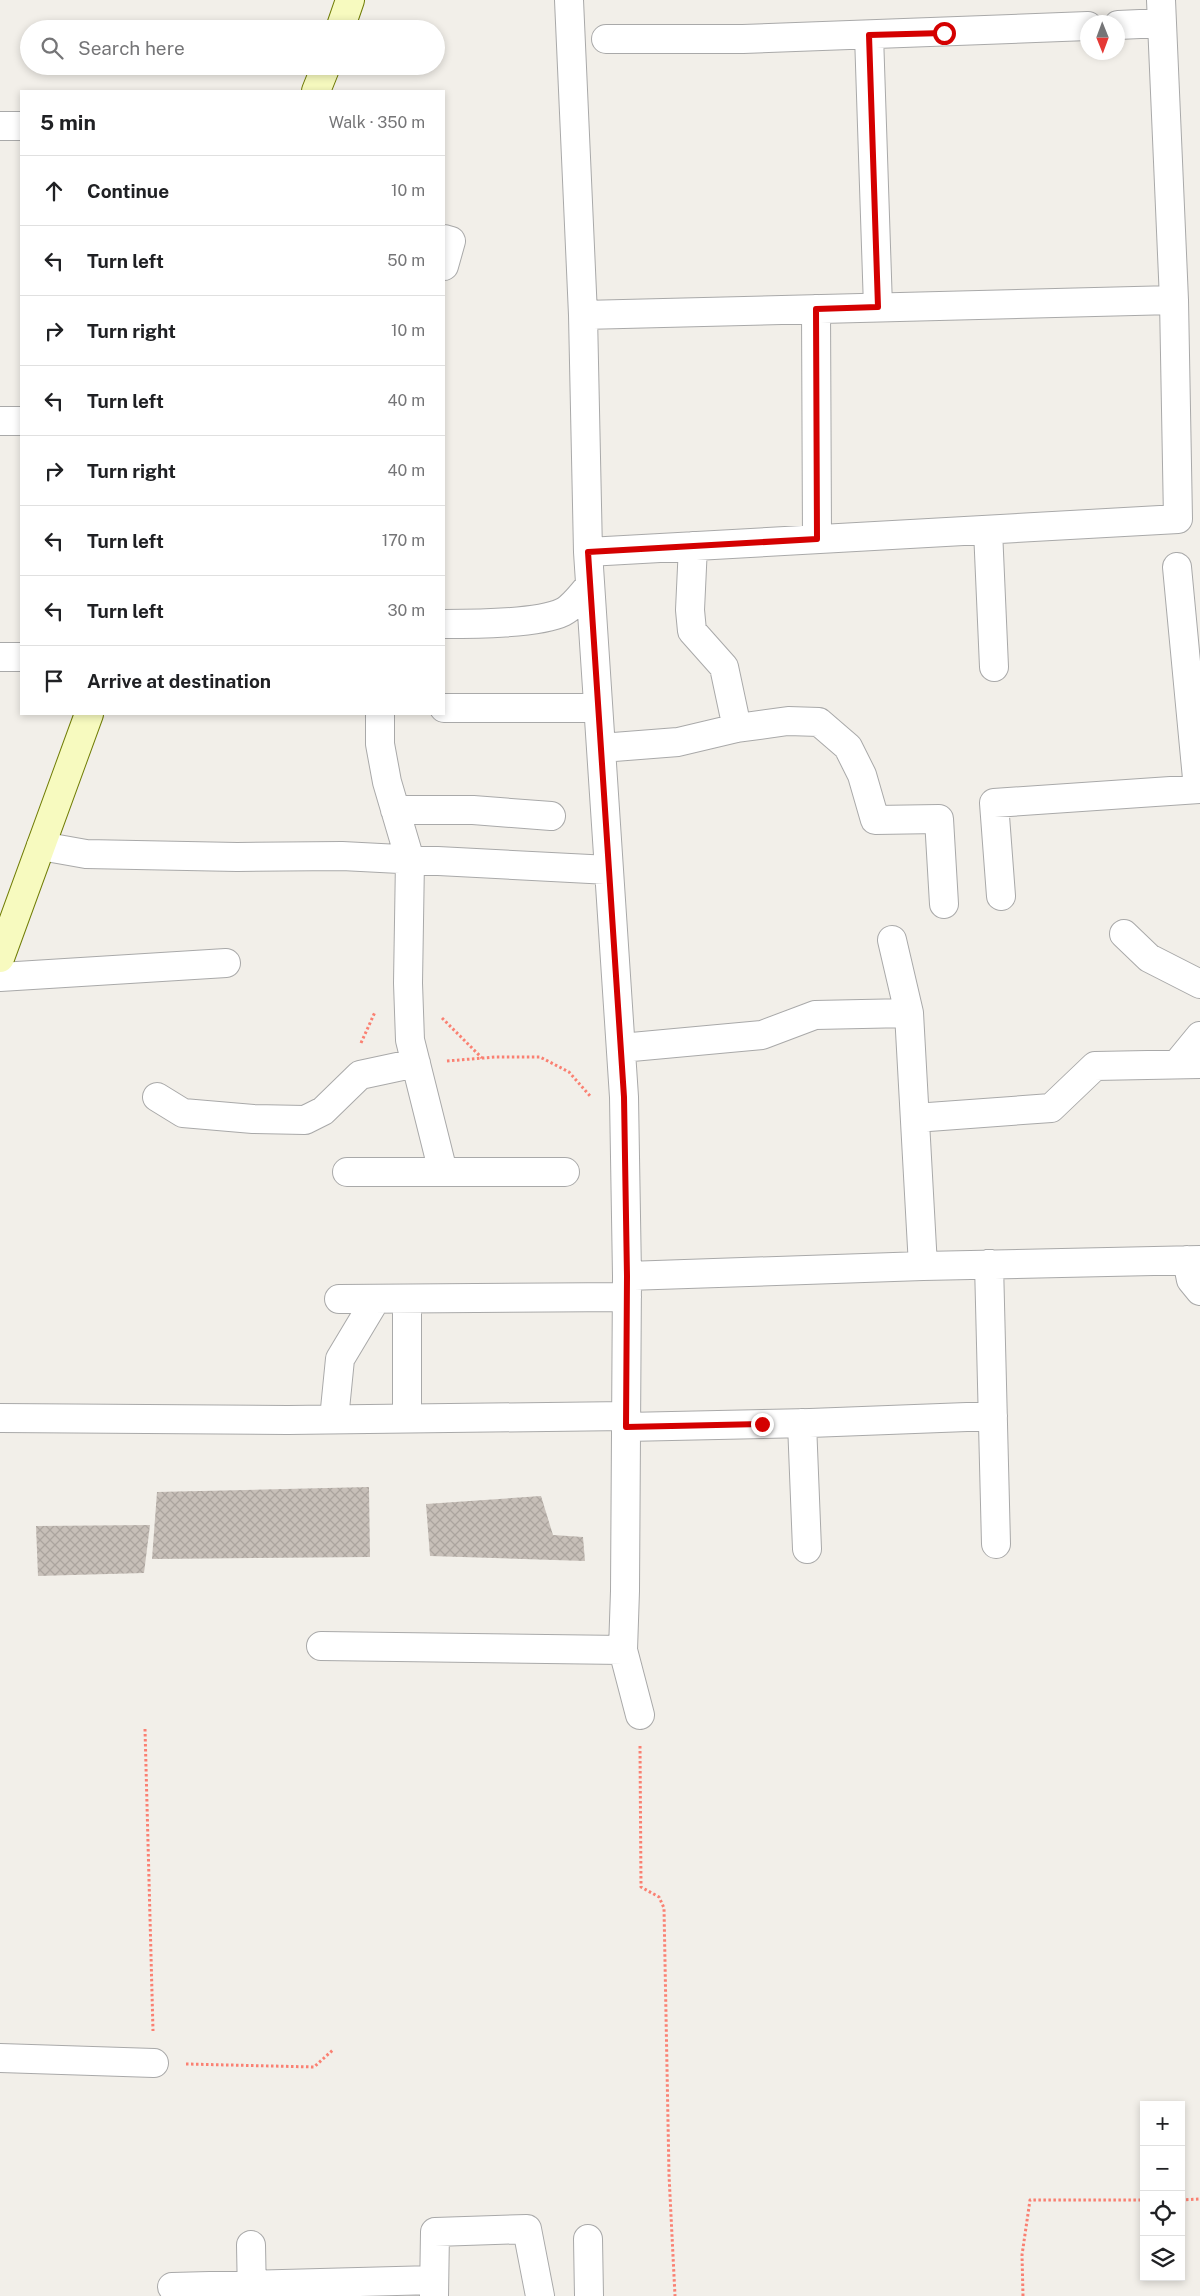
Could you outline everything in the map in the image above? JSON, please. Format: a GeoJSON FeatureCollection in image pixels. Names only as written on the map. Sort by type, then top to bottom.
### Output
{"type":"FeatureCollection","features":[{"type":"Feature","properties":{"kind":"street"},"geometry":{"type":"LineString","coordinates":[[343,20],[350,0]]}},
{"type":"Feature","properties":{"kind":"street"},"geometry":{"type":"LineString","coordinates":[[569,0],[583,314],[588,552],[624,1097],[627,1287],[623,1650],[640,1715]]}},
{"type":"Feature","properties":{"kind":"street"},"geometry":{"type":"LineString","coordinates":[[588,552],[1178,519],[1174,300],[1162,12],[1125,23]]}},
{"type":"Feature","properties":{"kind":"street"},"geometry":{"type":"LineString","coordinates":[[606,39],[743,39],[1080,26]]}},
{"type":"Feature","properties":{"kind":"street"},"geometry":{"type":"LineString","coordinates":[[869,35],[878,307]]}},
{"type":"Feature","properties":{"kind":"street"},"geometry":{"type":"LineString","coordinates":[[316,90],[322,75]]}},
{"type":"Feature","properties":{"kind":"street"},"geometry":{"type":"LineString","coordinates":[[0,126],[20,126]]}},
{"type":"Feature","properties":{"kind":"street"},"geometry":{"type":"LineString","coordinates":[[445,239],[451,241],[445,262]]}},
{"type":"Feature","properties":{"kind":"street"},"geometry":{"type":"LineString","coordinates":[[583,314],[1174,300]]}},
{"type":"Feature","properties":{"kind":"street"},"geometry":{"type":"LineString","coordinates":[[816,309],[817,539]]}},
{"type":"Feature","properties":{"kind":"street"},"geometry":{"type":"LineString","coordinates":[[0,421],[20,421]]}},
{"type":"Feature","properties":{"kind":"street"},"geometry":{"type":"LineString","coordinates":[[988,530],[994,667]]}},
{"type":"Feature","properties":{"kind":"street"},"geometry":{"type":"LineString","coordinates":[[694,546],[690,610],[692,632],[724,667],[737,728]]}},
{"type":"Feature","properties":{"kind":"street"},"geometry":{"type":"LineString","coordinates":[[1001,896],[994,803],[1199,789],[1177,567]]}},
{"type":"Feature","properties":{"kind":"street"},"geometry":{"type":"LineString","coordinates":[[445,624],[500,622],[537,618],[564,612],[590,585]]}},
{"type":"Feature","properties":{"kind":"street"},"geometry":{"type":"LineString","coordinates":[[0,657],[20,657]]}},
{"type":"Feature","properties":{"kind":"street"},"geometry":{"type":"LineString","coordinates":[[445,708],[598,708]]}},
{"type":"Feature","properties":{"kind":"street"},"geometry":{"type":"LineString","coordinates":[[0,958],[88,715]]}},
{"type":"Feature","properties":{"kind":"street"},"geometry":{"type":"LineString","coordinates":[[380,715],[380,744],[387,782],[410,860],[408,984],[410,1040],[442,1172]]}},
{"type":"Feature","properties":{"kind":"street"},"geometry":{"type":"LineString","coordinates":[[601,748],[678,742],[737,728],[788,721],[819,722],[848,747],[862,775],[874,820],[939,819],[944,904]]}},
{"type":"Feature","properties":{"kind":"street"},"geometry":{"type":"LineString","coordinates":[[395,810],[474,810],[551,816]]}},
{"type":"Feature","properties":{"kind":"street"},"geometry":{"type":"LineString","coordinates":[[40,846],[86,854],[237,857],[342,856],[609,870]]}},
{"type":"Feature","properties":{"kind":"street"},"geometry":{"type":"LineString","coordinates":[[1124,934],[1150,958],[1200,984]]}},
{"type":"Feature","properties":{"kind":"street"},"geometry":{"type":"LineString","coordinates":[[892,940],[909,1013],[923,1266]]}},
{"type":"Feature","properties":{"kind":"street"},"geometry":{"type":"LineString","coordinates":[[0,977],[226,963]]}},
{"type":"Feature","properties":{"kind":"street"},"geometry":{"type":"LineString","coordinates":[[858,1014],[901,976]]}},
{"type":"Feature","properties":{"kind":"street"},"geometry":{"type":"LineString","coordinates":[[621,1048],[762,1035],[815,1015],[909,1013]]}},
{"type":"Feature","properties":{"kind":"street"},"geometry":{"type":"LineString","coordinates":[[915,1118],[1051,1108],[1095,1066],[1189,1064],[1200,1036]]}},
{"type":"Feature","properties":{"kind":"street"},"geometry":{"type":"LineString","coordinates":[[157,1098],[183,1113],[305,1120],[323,1111],[360,1075],[416,1063]]}},
{"type":"Feature","properties":{"kind":"street"},"geometry":{"type":"LineString","coordinates":[[347,1172],[565,1172]]}},
{"type":"Feature","properties":{"kind":"street"},"geometry":{"type":"LineString","coordinates":[[339,1300],[407,1299],[627,1287],[923,1266],[1194,1260],[1191,1280],[1200,1292]]}},
{"type":"Feature","properties":{"kind":"street"},"geometry":{"type":"LineString","coordinates":[[989,1264],[996,1544]]}},
{"type":"Feature","properties":{"kind":"street"},"geometry":{"type":"LineString","coordinates":[[334,1419],[340,1359],[376,1299]]}},
{"type":"Feature","properties":{"kind":"street"},"geometry":{"type":"LineString","coordinates":[[407,1299],[407,1418]]}},
{"type":"Feature","properties":{"kind":"street"},"geometry":{"type":"LineString","coordinates":[[0,1418],[407,1418],[802,1423],[993,1416]]}},
{"type":"Feature","properties":{"kind":"street"},"geometry":{"type":"LineString","coordinates":[[802,1423],[807,1549]]}},
{"type":"Feature","properties":{"kind":"street"},"geometry":{"type":"LineString","coordinates":[[322,1646],[623,1650]]}},
{"type":"Feature","properties":{"kind":"street"},"geometry":{"type":"LineString","coordinates":[[0,2058],[154,2063]]}},
{"type":"Feature","properties":{"kind":"street"},"geometry":{"type":"LineString","coordinates":[[172,2287],[252,2291],[434,2288],[435,2232],[527,2229],[540,2296]]}},
{"type":"Feature","properties":{"kind":"street"},"geometry":{"type":"LineString","coordinates":[[588,2239],[589,2296]]}},
{"type":"Feature","properties":{"kind":"street"},"geometry":{"type":"LineString","coordinates":[[251,2245],[252,2291]]}},
{"type":"Feature","properties":{"kind":"path"},"geometry":{"type":"LineString","coordinates":[[408,984],[482,1058]]}},
{"type":"Feature","properties":{"kind":"path"},"geometry":{"type":"LineString","coordinates":[[360,1044],[377,1010]]}},
{"type":"Feature","properties":{"kind":"path"},"geometry":{"type":"LineString","coordinates":[[416,1063],[482,1058],[540,1057],[569,1072],[592,1099]]}},
{"type":"Feature","properties":{"kind":"path"},"geometry":{"type":"LineString","coordinates":[[640,1715],[641,1887],[659,1897],[664,1908],[670,2175],[675,2296]]}},
{"type":"Feature","properties":{"kind":"path"},"geometry":{"type":"LineString","coordinates":[[145,1729],[154,2063],[314,2067],[334,2049]]}},
{"type":"Feature","properties":{"kind":"path"},"geometry":{"type":"LineString","coordinates":[[1023,2296],[1022,2255],[1030,2200],[1140,2200]]}},
{"type":"Feature","properties":{"kind":"path"},"geometry":{"type":"LineString","coordinates":[[1185,2200],[1200,2200]]}},
{"type":"Feature","properties":{"kind":"building"},"geometry":{"type":"Polygon","coordinates":[[[369,1487],[370,1557],[152,1559],[157,1492],[369,1487]]]}},
{"type":"Feature","properties":{"kind":"building"},"geometry":{"type":"Polygon","coordinates":[[[541,1496],[553,1535],[583,1537],[585,1561],[430,1556],[426,1504],[541,1496]]]}},
{"type":"Feature","properties":{"kind":"building"},"geometry":{"type":"Polygon","coordinates":[[[150,1525],[144,1573],[38,1576],[36,1526],[150,1525]]]}},
{"type":"Feature","properties":{"kind":"route"},"geometry":{"type":"LineString","coordinates":[[762,1424],[626,1427],[627,1276],[624,1097],[588,552],[817,539],[816,309],[878,307],[869,35],[944,33]]}}]}
